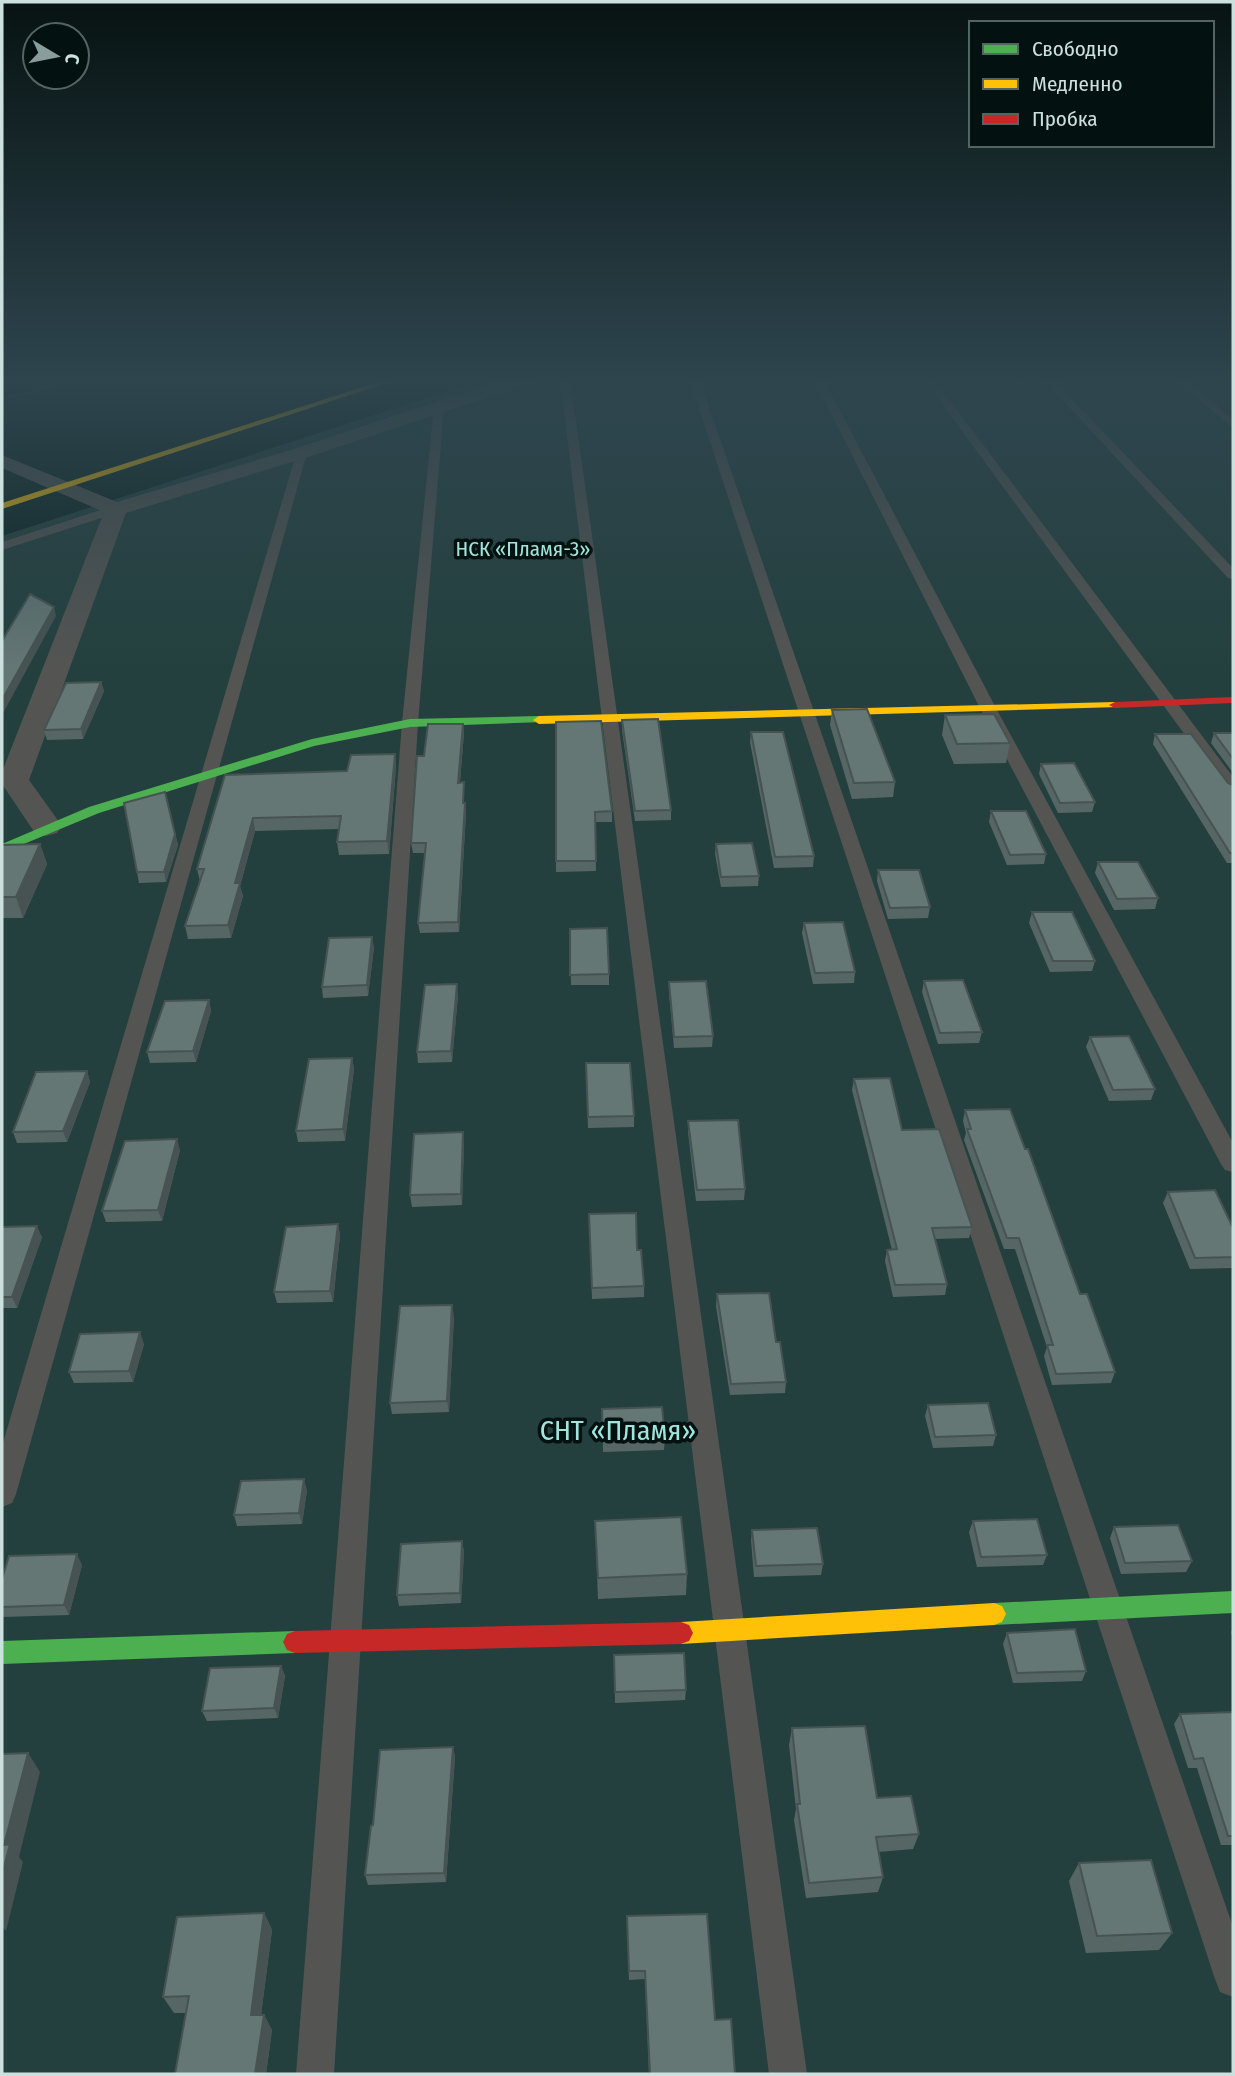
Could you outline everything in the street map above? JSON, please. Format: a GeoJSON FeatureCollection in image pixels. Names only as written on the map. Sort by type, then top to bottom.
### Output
{"type":"FeatureCollection","features":[{"type":"Feature","properties":{"kind":"street"},"geometry":{"type":"LineString","coordinates":[[36,475],[116,509],[229,475]]}},
{"type":"Feature","properties":{"kind":"street"},"geometry":{"type":"LineString","coordinates":[[2,506],[97,475]]}},
{"type":"Feature","properties":{"kind":"street"},"geometry":{"type":"LineString","coordinates":[[46,826],[14,780],[116,509]]}},
{"type":"Feature","properties":{"kind":"street"},"geometry":{"type":"LineString","coordinates":[[2,849],[46,826],[210,771],[358,731],[410,723],[612,716],[989,710],[1233,700]]}},
{"type":"Feature","properties":{"kind":"street"},"geometry":{"type":"LineString","coordinates":[[2,1653],[346,1640],[728,1632],[1105,1607],[1233,1602]]}},
{"type":"Feature","properties":{"kind":"lane"},"geometry":{"type":"LineString","coordinates":[[2,1494],[295,475]]}},
{"type":"Feature","properties":{"kind":"lane"},"geometry":{"type":"LineString","coordinates":[[315,2074],[410,723],[433,475]]}},
{"type":"Feature","properties":{"kind":"lane"},"geometry":{"type":"LineString","coordinates":[[578,475],[788,2074]]}},
{"type":"Feature","properties":{"kind":"lane"},"geometry":{"type":"LineString","coordinates":[[726,475],[1105,1607],[1233,1979]]}},
{"type":"Feature","properties":{"kind":"lane"},"geometry":{"type":"LineString","coordinates":[[868,475],[989,710],[1233,1164]]}},
{"type":"Feature","properties":{"kind":"lane"},"geometry":{"type":"LineString","coordinates":[[1001,475],[1233,788]]}},
{"type":"Feature","properties":{"kind":"lane"},"geometry":{"type":"LineString","coordinates":[[1138,475],[1233,576]]}},
{"type":"Feature","properties":{"kind":"lane"},"geometry":{"type":"LineString","coordinates":[[2,546],[116,509]]}},
{"type":"Feature","properties":{"kind":"green space","name":"СНТ «Пламя»"},"geometry":{"type":"Polygon","coordinates":[[[190,475],[1233,475],[1233,2074],[2,2074],[2,536],[190,475]]]}},
{"type":"Feature","properties":{"kind":"building"},"geometry":{"type":"Polygon","coordinates":[[[30,594],[54,607],[2,700],[2,641],[30,594]]]}},
{"type":"Feature","properties":{"kind":"building"},"geometry":{"type":"Polygon","coordinates":[[[101,682],[81,729],[44,730],[66,683],[101,682]]]}},
{"type":"Feature","properties":{"kind":"building"},"geometry":{"type":"Polygon","coordinates":[[[867,709],[895,782],[854,783],[832,710],[867,709]]]}},
{"type":"Feature","properties":{"kind":"building"},"geometry":{"type":"Polygon","coordinates":[[[994,714],[1010,743],[957,744],[945,715],[994,714]]]}},
{"type":"Feature","properties":{"kind":"building"},"geometry":{"type":"Polygon","coordinates":[[[658,719],[671,810],[635,811],[622,720],[658,719]]]}},
{"type":"Feature","properties":{"kind":"building"},"geometry":{"type":"Polygon","coordinates":[[[601,721],[612,811],[595,812],[596,861],[556,861],[556,722],[601,721]]]}},
{"type":"Feature","properties":{"kind":"building"},"geometry":{"type":"Polygon","coordinates":[[[428,724],[463,724],[458,783],[464,782],[465,803],[458,922],[418,923],[426,843],[411,843],[417,756],[424,756],[428,724]]]}},
{"type":"Feature","properties":{"kind":"building"},"geometry":{"type":"Polygon","coordinates":[[[751,732],[783,732],[814,856],[775,857],[751,732]]]}},
{"type":"Feature","properties":{"kind":"building"},"geometry":{"type":"Polygon","coordinates":[[[1214,733],[1233,733],[1233,759],[1214,733]]]}},
{"type":"Feature","properties":{"kind":"building"},"geometry":{"type":"Polygon","coordinates":[[[1155,734],[1191,734],[1228,783],[1233,785],[1233,853],[1230,853],[1155,734]]]}},
{"type":"Feature","properties":{"kind":"building"},"geometry":{"type":"Polygon","coordinates":[[[395,754],[387,841],[337,842],[341,816],[253,818],[235,883],[240,883],[228,925],[185,926],[204,869],[197,869],[225,775],[347,771],[351,755],[395,754]]]}},
{"type":"Feature","properties":{"kind":"building"},"geometry":{"type":"Polygon","coordinates":[[[1074,763],[1095,802],[1060,803],[1041,764],[1074,763]]]}},
{"type":"Feature","properties":{"kind":"building"},"geometry":{"type":"Polygon","coordinates":[[[165,792],[175,834],[164,872],[137,872],[124,803],[165,792]]]}},
{"type":"Feature","properties":{"kind":"building"},"geometry":{"type":"Polygon","coordinates":[[[991,811],[1026,811],[1046,854],[1010,855],[991,811]]]}},
{"type":"Feature","properties":{"kind":"building"},"geometry":{"type":"Polygon","coordinates":[[[752,843],[759,876],[721,877],[716,844],[752,843]]]}},
{"type":"Feature","properties":{"kind":"building"},"geometry":{"type":"Polygon","coordinates":[[[40,844],[16,897],[2,897],[2,845],[40,844]]]}},
{"type":"Feature","properties":{"kind":"building"},"geometry":{"type":"Polygon","coordinates":[[[1098,862],[1138,862],[1158,898],[1117,899],[1098,862]]]}},
{"type":"Feature","properties":{"kind":"building"},"geometry":{"type":"Polygon","coordinates":[[[878,870],[919,870],[930,907],[890,908],[878,870]]]}},
{"type":"Feature","properties":{"kind":"building"},"geometry":{"type":"Polygon","coordinates":[[[1032,912],[1072,912],[1095,961],[1053,961],[1032,912]]]}},
{"type":"Feature","properties":{"kind":"building"},"geometry":{"type":"Polygon","coordinates":[[[843,922],[855,972],[815,973],[804,923],[843,922]]]}},
{"type":"Feature","properties":{"kind":"building"},"geometry":{"type":"Polygon","coordinates":[[[607,928],[609,974],[570,975],[570,929],[607,928]]]}},
{"type":"Feature","properties":{"kind":"building"},"geometry":{"type":"Polygon","coordinates":[[[372,937],[367,985],[322,987],[329,938],[372,937]]]}},
{"type":"Feature","properties":{"kind":"building"},"geometry":{"type":"Polygon","coordinates":[[[963,980],[982,1032],[940,1033],[924,981],[963,980]]]}},
{"type":"Feature","properties":{"kind":"building"},"geometry":{"type":"Polygon","coordinates":[[[706,981],[713,1036],[674,1037],[669,982],[706,981]]]}},
{"type":"Feature","properties":{"kind":"building"},"geometry":{"type":"Polygon","coordinates":[[[457,984],[451,1051],[417,1052],[425,985],[457,984]]]}},
{"type":"Feature","properties":{"kind":"building"},"geometry":{"type":"Polygon","coordinates":[[[209,1000],[193,1051],[147,1052],[165,1001],[209,1000]]]}},
{"type":"Feature","properties":{"kind":"building"},"geometry":{"type":"Polygon","coordinates":[[[1129,1036],[1155,1089],[1113,1090],[1090,1037],[1129,1036]]]}},
{"type":"Feature","properties":{"kind":"building"},"geometry":{"type":"Polygon","coordinates":[[[352,1058],[343,1129],[296,1131],[309,1059],[352,1058]]]}},
{"type":"Feature","properties":{"kind":"building"},"geometry":{"type":"Polygon","coordinates":[[[586,1063],[630,1063],[634,1116],[588,1117],[586,1063]]]}},
{"type":"Feature","properties":{"kind":"building"},"geometry":{"type":"Polygon","coordinates":[[[87,1071],[63,1131],[13,1132],[36,1072],[87,1071]]]}},
{"type":"Feature","properties":{"kind":"building"},"geometry":{"type":"Polygon","coordinates":[[[890,1078],[902,1130],[939,1129],[972,1227],[932,1228],[947,1284],[895,1285],[887,1250],[897,1249],[854,1079],[890,1078]]]}},
{"type":"Feature","properties":{"kind":"building"},"geometry":{"type":"Polygon","coordinates":[[[1010,1109],[1025,1149],[1028,1149],[1080,1294],[1087,1294],[1115,1372],[1056,1374],[1047,1345],[1053,1345],[1019,1238],[1007,1238],[967,1129],[971,1129],[965,1110],[1010,1109]]]}},
{"type":"Feature","properties":{"kind":"building"},"geometry":{"type":"Polygon","coordinates":[[[738,1120],[745,1189],[697,1190],[688,1121],[738,1120]]]}},
{"type":"Feature","properties":{"kind":"building"},"geometry":{"type":"Polygon","coordinates":[[[463,1132],[461,1194],[410,1195],[414,1134],[463,1132]]]}},
{"type":"Feature","properties":{"kind":"building"},"geometry":{"type":"Polygon","coordinates":[[[177,1139],[158,1210],[102,1211],[125,1141],[177,1139]]]}},
{"type":"Feature","properties":{"kind":"building"},"geometry":{"type":"Polygon","coordinates":[[[1215,1190],[1233,1228],[1233,1257],[1195,1258],[1168,1192],[1215,1190]]]}},
{"type":"Feature","properties":{"kind":"building"},"geometry":{"type":"Polygon","coordinates":[[[636,1213],[637,1250],[641,1250],[644,1286],[592,1288],[589,1214],[636,1213]]]}},
{"type":"Feature","properties":{"kind":"building"},"geometry":{"type":"Polygon","coordinates":[[[338,1224],[330,1291],[274,1292],[286,1227],[338,1224]]]}},
{"type":"Feature","properties":{"kind":"building"},"geometry":{"type":"Polygon","coordinates":[[[37,1226],[12,1297],[2,1297],[2,1227],[37,1226]]]}},
{"type":"Feature","properties":{"kind":"building"},"geometry":{"type":"Polygon","coordinates":[[[769,1293],[776,1342],[780,1342],[786,1382],[731,1384],[717,1294],[769,1293]]]}},
{"type":"Feature","properties":{"kind":"building"},"geometry":{"type":"Polygon","coordinates":[[[452,1305],[447,1401],[390,1403],[400,1306],[452,1305]]]}},
{"type":"Feature","properties":{"kind":"building"},"geometry":{"type":"Polygon","coordinates":[[[140,1332],[129,1371],[69,1372],[80,1334],[140,1332]]]}},
{"type":"Feature","properties":{"kind":"building"},"geometry":{"type":"Polygon","coordinates":[[[988,1403],[996,1435],[935,1437],[928,1405],[988,1403]]]}},
{"type":"Feature","properties":{"kind":"building"},"geometry":{"type":"Polygon","coordinates":[[[662,1407],[665,1439],[603,1441],[602,1409],[662,1407]]]}},
{"type":"Feature","properties":{"kind":"building"},"geometry":{"type":"Polygon","coordinates":[[[304,1479],[299,1513],[234,1515],[241,1481],[304,1479]]]}},
{"type":"Feature","properties":{"kind":"building"},"geometry":{"type":"Polygon","coordinates":[[[681,1517],[687,1574],[598,1578],[595,1521],[681,1517]]]}},
{"type":"Feature","properties":{"kind":"building"},"geometry":{"type":"Polygon","coordinates":[[[1037,1519],[1047,1555],[981,1557],[973,1521],[1037,1519]]]}},
{"type":"Feature","properties":{"kind":"building"},"geometry":{"type":"Polygon","coordinates":[[[1178,1525],[1192,1561],[1125,1563],[1114,1527],[1178,1525]]]}},
{"type":"Feature","properties":{"kind":"building"},"geometry":{"type":"Polygon","coordinates":[[[817,1528],[823,1564],[756,1566],[752,1530],[817,1528]]]}},
{"type":"Feature","properties":{"kind":"building"},"geometry":{"type":"Polygon","coordinates":[[[462,1541],[460,1593],[397,1595],[401,1544],[462,1541]]]}},
{"type":"Feature","properties":{"kind":"building"},"geometry":{"type":"Polygon","coordinates":[[[77,1554],[64,1605],[2,1607],[2,1579],[9,1556],[77,1554]]]}},
{"type":"Feature","properties":{"kind":"building"},"geometry":{"type":"Polygon","coordinates":[[[1075,1629],[1086,1671],[1017,1673],[1007,1633],[1075,1629]]]}},
{"type":"Feature","properties":{"kind":"building"},"geometry":{"type":"Polygon","coordinates":[[[684,1653],[686,1690],[615,1692],[614,1655],[684,1653]]]}},
{"type":"Feature","properties":{"kind":"building"},"geometry":{"type":"Polygon","coordinates":[[[281,1666],[274,1708],[202,1711],[210,1668],[281,1666]]]}},
{"type":"Feature","properties":{"kind":"building"},"geometry":{"type":"Polygon","coordinates":[[[1233,1712],[1233,1836],[1228,1836],[1203,1758],[1194,1759],[1180,1714],[1233,1712]]]}},
{"type":"Feature","properties":{"kind":"building"},"geometry":{"type":"Polygon","coordinates":[[[865,1726],[877,1798],[911,1796],[919,1834],[876,1837],[883,1877],[809,1883],[797,1804],[800,1804],[792,1728],[865,1726]]]}},
{"type":"Feature","properties":{"kind":"building"},"geometry":{"type":"Polygon","coordinates":[[[453,1747],[444,1873],[365,1875],[380,1750],[453,1747]]]}},
{"type":"Feature","properties":{"kind":"building"},"geometry":{"type":"Polygon","coordinates":[[[28,1753],[4,1845],[10,1844],[2,1875],[2,1754],[28,1753]]]}},
{"type":"Feature","properties":{"kind":"building"},"geometry":{"type":"Polygon","coordinates":[[[1151,1860],[1172,1933],[1097,1936],[1079,1863],[1151,1860]]]}},
{"type":"Feature","properties":{"kind":"building"},"geometry":{"type":"Polygon","coordinates":[[[264,1913],[251,2015],[264,2015],[255,2074],[175,2074],[189,1996],[163,1997],[177,1917],[264,1913]]]}},
{"type":"Feature","properties":{"kind":"building"},"geometry":{"type":"Polygon","coordinates":[[[707,1914],[715,2020],[731,2019],[735,2074],[650,2074],[645,1971],[629,1971],[627,1916],[707,1914]]]}},
{"type":"Feature","properties":{"kind":"traffic: fast"},"geometry":{"type":"LineString","coordinates":[[2,849],[94,810],[312,743],[410,723],[539,720]]}},
{"type":"Feature","properties":{"kind":"traffic: fast"},"geometry":{"type":"LineString","coordinates":[[994,1614],[1233,1602]]}},
{"type":"Feature","properties":{"kind":"traffic: fast"},"geometry":{"type":"LineString","coordinates":[[2,1653],[295,1642]]}},
{"type":"Feature","properties":{"kind":"traffic: slow"},"geometry":{"type":"LineString","coordinates":[[2,506],[98,475]]}},
{"type":"Feature","properties":{"kind":"traffic: slow"},"geometry":{"type":"LineString","coordinates":[[539,720],[1115,705]]}},
{"type":"Feature","properties":{"kind":"traffic: slow"},"geometry":{"type":"LineString","coordinates":[[681,1633],[994,1614]]}},
{"type":"Feature","properties":{"kind":"traffic: jam"},"geometry":{"type":"LineString","coordinates":[[1115,705],[1233,700]]}},
{"type":"Feature","properties":{"kind":"traffic: jam"},"geometry":{"type":"LineString","coordinates":[[295,1642],[681,1633]]}},
{"type":"Feature","properties":{"kind":"park label","name":"НСК «Пламя-3»"},"geometry":{"type":"Point","coordinates":[523,549]}}]}
